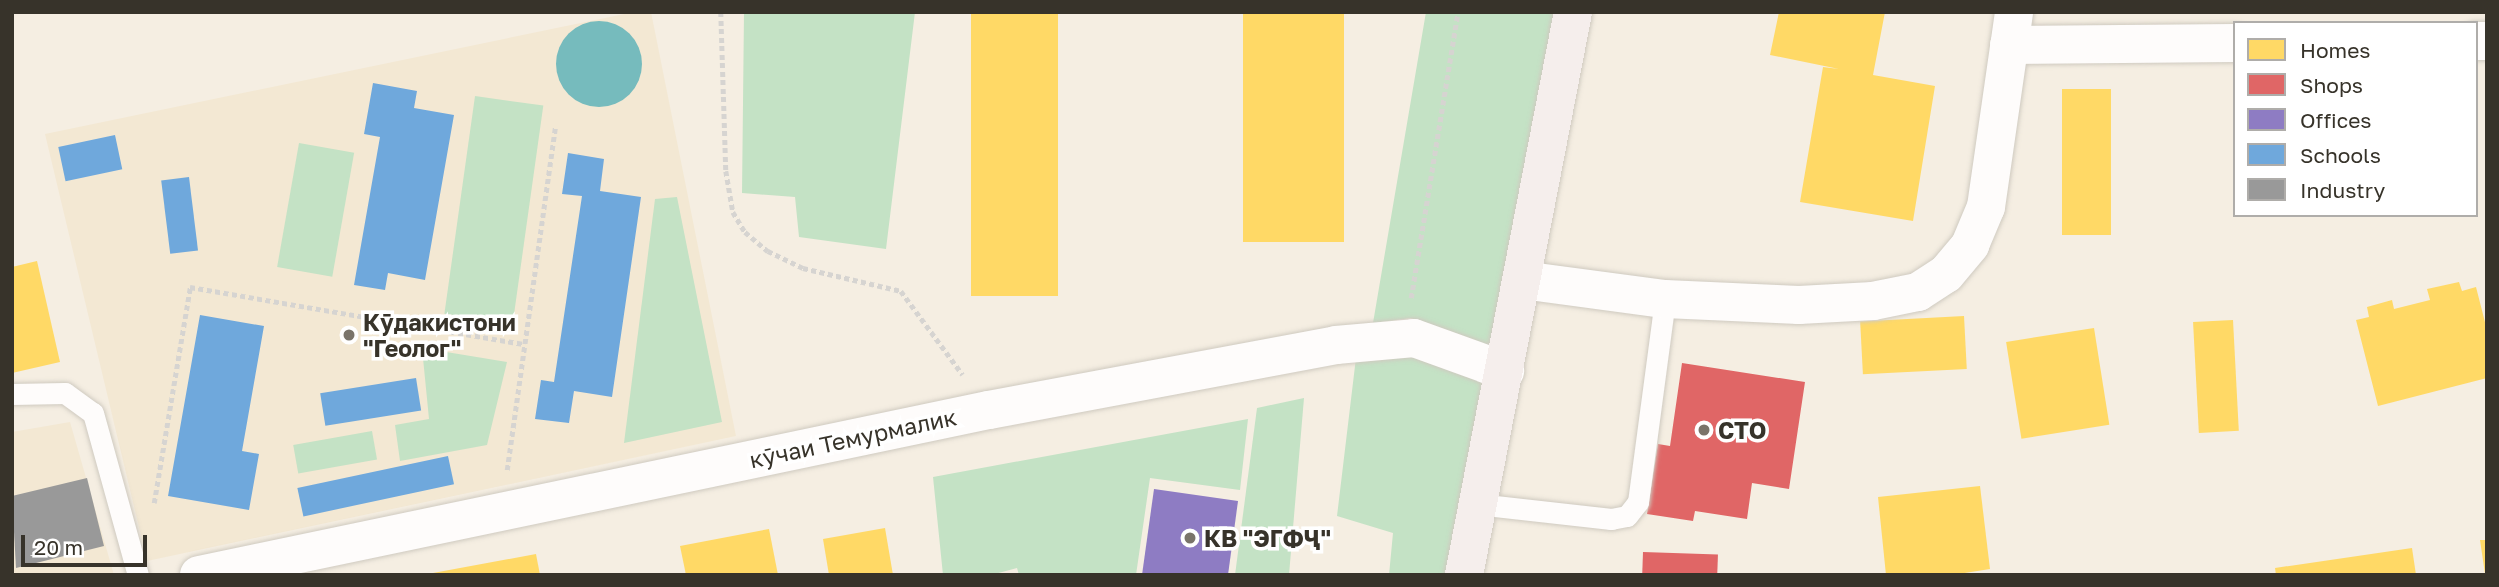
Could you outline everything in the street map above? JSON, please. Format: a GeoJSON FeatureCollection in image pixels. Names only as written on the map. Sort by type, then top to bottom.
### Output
{"type":"FeatureCollection","features":[{"type":"Feature","properties":{"kind":"highway"},"geometry":{"type":"LineString","coordinates":[[1464,575],[1573,12]]}},
{"type":"Feature","properties":{"kind":"street"},"geometry":{"type":"LineString","coordinates":[[1522,280],[1665,299],[1799,305],[1872,301],[1918,292],[1945,274],[1970,245],[1986,207],[2012,28],[2233,43]]}},
{"type":"Feature","properties":{"kind":"street","name":"кӯчаи Темурмалик"},"geometry":{"type":"LineString","coordinates":[[199,575],[989,410],[1299,351],[1405,336],[1504,371]]}},
{"type":"Feature","properties":{"kind":"lane"},"geometry":{"type":"LineString","coordinates":[[1477,504],[1611,519],[1627,516],[1638,502],[1665,299]]}},
{"type":"Feature","properties":{"kind":"lane"},"geometry":{"type":"LineString","coordinates":[[12,394],[65,393],[93,414],[138,575]]}},
{"type":"Feature","properties":{"kind":"path"},"geometry":{"type":"LineString","coordinates":[[721,12],[726,172],[733,212],[745,232],[768,251],[803,268],[901,291],[989,410]]}},
{"type":"Feature","properties":{"kind":"path"},"geometry":{"type":"LineString","coordinates":[[1405,336],[1458,12]]}},
{"type":"Feature","properties":{"kind":"path"},"geometry":{"type":"LineString","coordinates":[[506,475],[555,128]]}},
{"type":"Feature","properties":{"kind":"path"},"geometry":{"type":"LineString","coordinates":[[155,512],[153,500],[190,287],[525,345]]}},
{"type":"Feature","properties":{"kind":"shaded area"},"geometry":{"type":"Polygon","coordinates":[[[634,12],[651,12],[736,436],[147,561],[45,134],[634,12]]]}},
{"type":"Feature","properties":{"kind":"shaded area"},"geometry":{"type":"Polygon","coordinates":[[[70,422],[114,575],[12,575],[12,432],[70,422]]]}},
{"type":"Feature","properties":{"kind":"green space"},"geometry":{"type":"Polygon","coordinates":[[[744,12],[915,12],[886,249],[799,237],[795,197],[742,193],[744,12]]]}},
{"type":"Feature","properties":{"kind":"green space"},"geometry":{"type":"Polygon","coordinates":[[[1426,12],[1554,12],[1496,352],[1411,318],[1373,323],[1426,12]]]}},
{"type":"Feature","properties":{"kind":"green space"},"geometry":{"type":"Polygon","coordinates":[[[475,96],[543,106],[513,323],[444,314],[475,96]]]}},
{"type":"Feature","properties":{"kind":"green space"},"geometry":{"type":"Polygon","coordinates":[[[299,143],[354,153],[332,277],[277,267],[299,143]]]}},
{"type":"Feature","properties":{"kind":"green space"},"geometry":{"type":"Polygon","coordinates":[[[677,197],[722,422],[624,443],[655,199],[677,197]]]}},
{"type":"Feature","properties":{"kind":"green space"},"geometry":{"type":"Polygon","coordinates":[[[1358,341],[1505,371],[1466,575],[1389,575],[1393,533],[1337,516],[1358,341]]]}},
{"type":"Feature","properties":{"kind":"green space"},"geometry":{"type":"Polygon","coordinates":[[[422,348],[507,362],[487,445],[400,461],[395,425],[429,419],[422,348]]]}},
{"type":"Feature","properties":{"kind":"green space"},"geometry":{"type":"Polygon","coordinates":[[[1304,398],[1289,575],[1235,575],[1257,408],[1304,398]]]}},
{"type":"Feature","properties":{"kind":"green space"},"geometry":{"type":"Polygon","coordinates":[[[1248,419],[1240,490],[1150,478],[1136,575],[1019,575],[1017,568],[991,575],[943,575],[933,477],[1248,419]]]}},
{"type":"Feature","properties":{"kind":"green space"},"geometry":{"type":"Polygon","coordinates":[[[372,431],[377,460],[298,473],[293,445],[372,431]]]}},
{"type":"Feature","properties":{"kind":"water"},"geometry":{"type":"Polygon","coordinates":[[[599,21],[615,25],[629,34],[638,48],[642,64],[638,80],[629,94],[615,103],[599,107],[583,103],[569,94],[560,80],[556,64],[560,48],[569,34],[583,25],[599,21]]]}},
{"type":"Feature","properties":{"kind":"building: Homes"},"geometry":{"type":"Polygon","coordinates":[[[971,12],[1058,12],[1058,296],[971,296],[971,12]]]}},
{"type":"Feature","properties":{"kind":"building: Homes"},"geometry":{"type":"Polygon","coordinates":[[[1243,12],[1344,12],[1344,242],[1243,242],[1243,12]]]}},
{"type":"Feature","properties":{"kind":"building: Homes"},"geometry":{"type":"Polygon","coordinates":[[[1779,12],[1885,12],[1873,75],[1935,86],[1913,221],[1800,202],[1823,67],[1839,69],[1770,55],[1779,12]]]}},
{"type":"Feature","properties":{"kind":"building: Homes"},"geometry":{"type":"Polygon","coordinates":[[[2062,89],[2111,89],[2111,235],[2062,235],[2062,89]]]}},
{"type":"Feature","properties":{"kind":"building: Homes"},"geometry":{"type":"Polygon","coordinates":[[[37,261],[60,362],[12,373],[12,267],[37,261]]]}},
{"type":"Feature","properties":{"kind":"building: Homes"},"geometry":{"type":"Polygon","coordinates":[[[2459,282],[2462,291],[2476,287],[2487,330],[2487,378],[2378,406],[2356,320],[2369,317],[2367,307],[2392,300],[2394,309],[2430,300],[2427,289],[2459,282]]]}},
{"type":"Feature","properties":{"kind":"building: Homes"},"geometry":{"type":"Polygon","coordinates":[[[1964,316],[1967,369],[1863,374],[1860,321],[1964,316]]]}},
{"type":"Feature","properties":{"kind":"building: Homes"},"geometry":{"type":"Polygon","coordinates":[[[2233,320],[2239,431],[2199,433],[2193,322],[2233,320]]]}},
{"type":"Feature","properties":{"kind":"building: Homes"},"geometry":{"type":"Polygon","coordinates":[[[2094,328],[2109,425],[2021,439],[2006,342],[2094,328]]]}},
{"type":"Feature","properties":{"kind":"building: Homes"},"geometry":{"type":"Polygon","coordinates":[[[1980,486],[1990,569],[1952,575],[1886,575],[1878,497],[1980,486]]]}},
{"type":"Feature","properties":{"kind":"building: Homes"},"geometry":{"type":"Polygon","coordinates":[[[885,528],[893,575],[829,575],[823,539],[885,528]]]}},
{"type":"Feature","properties":{"kind":"building: Homes"},"geometry":{"type":"Polygon","coordinates":[[[769,529],[778,575],[686,575],[680,546],[769,529]]]}},
{"type":"Feature","properties":{"kind":"building: Homes"},"geometry":{"type":"Polygon","coordinates":[[[2480,540],[2487,540],[2487,574],[2485,574],[2480,540]]]}},
{"type":"Feature","properties":{"kind":"building: Homes"},"geometry":{"type":"Polygon","coordinates":[[[2412,548],[2416,575],[2276,575],[2275,568],[2412,548]]]}},
{"type":"Feature","properties":{"kind":"building: Homes"},"geometry":{"type":"Polygon","coordinates":[[[536,554],[540,575],[433,575],[433,573],[536,554]]]}},
{"type":"Feature","properties":{"kind":"building: Shops"},"geometry":{"type":"Polygon","coordinates":[[[1682,363],[1805,382],[1789,489],[1752,483],[1747,519],[1695,511],[1693,521],[1647,514],[1658,444],[1670,446],[1682,363]]]}},
{"type":"Feature","properties":{"kind":"building: Shops"},"geometry":{"type":"Polygon","coordinates":[[[1643,552],[1718,555],[1717,575],[1642,575],[1643,552]]]}},
{"type":"Feature","properties":{"kind":"building: Offices","name":"КВ \"ЭГФҶ\""},"geometry":{"type":"Polygon","coordinates":[[[1154,489],[1238,501],[1228,575],[1142,575],[1154,489]]]}},
{"type":"Feature","properties":{"kind":"building: Schools"},"geometry":{"type":"Polygon","coordinates":[[[373,83],[417,91],[414,108],[454,115],[425,280],[388,273],[385,290],[354,285],[380,137],[364,134],[373,83]]]}},
{"type":"Feature","properties":{"kind":"building: Schools"},"geometry":{"type":"Polygon","coordinates":[[[115,135],[122,169],[66,181],[58,147],[115,135]]]}},
{"type":"Feature","properties":{"kind":"building: Schools"},"geometry":{"type":"Polygon","coordinates":[[[568,153],[604,159],[600,191],[641,197],[612,397],[574,391],[569,423],[535,419],[541,380],[554,382],[582,196],[562,194],[568,153]]]}},
{"type":"Feature","properties":{"kind":"building: Schools"},"geometry":{"type":"Polygon","coordinates":[[[189,177],[198,250],[170,254],[161,180],[189,177]]]}},
{"type":"Feature","properties":{"kind":"building: Schools"},"geometry":{"type":"Polygon","coordinates":[[[200,315],[264,326],[242,451],[259,454],[249,510],[168,496],[200,315]]]}},
{"type":"Feature","properties":{"kind":"building: Schools"},"geometry":{"type":"Polygon","coordinates":[[[416,378],[421,411],[325,426],[320,393],[416,378]]]}},
{"type":"Feature","properties":{"kind":"building: Schools"},"geometry":{"type":"Polygon","coordinates":[[[448,456],[454,484],[303,516],[297,488],[448,456]]]}},
{"type":"Feature","properties":{"kind":"building: Industry"},"geometry":{"type":"Polygon","coordinates":[[[87,478],[104,546],[16,568],[12,496],[87,478]]]}},
{"type":"Feature","properties":{"kind":"place","name":"Кӯдакистони \"Геолог\""},"geometry":{"type":"Point","coordinates":[349,335]}},
{"type":"Feature","properties":{"kind":"place","name":"СТО"},"geometry":{"type":"Point","coordinates":[1704,430]}},
{"type":"Feature","properties":{"kind":"place","name":"КВ \"ЭГФҶ\""},"geometry":{"type":"Point","coordinates":[1190,538]}}]}
